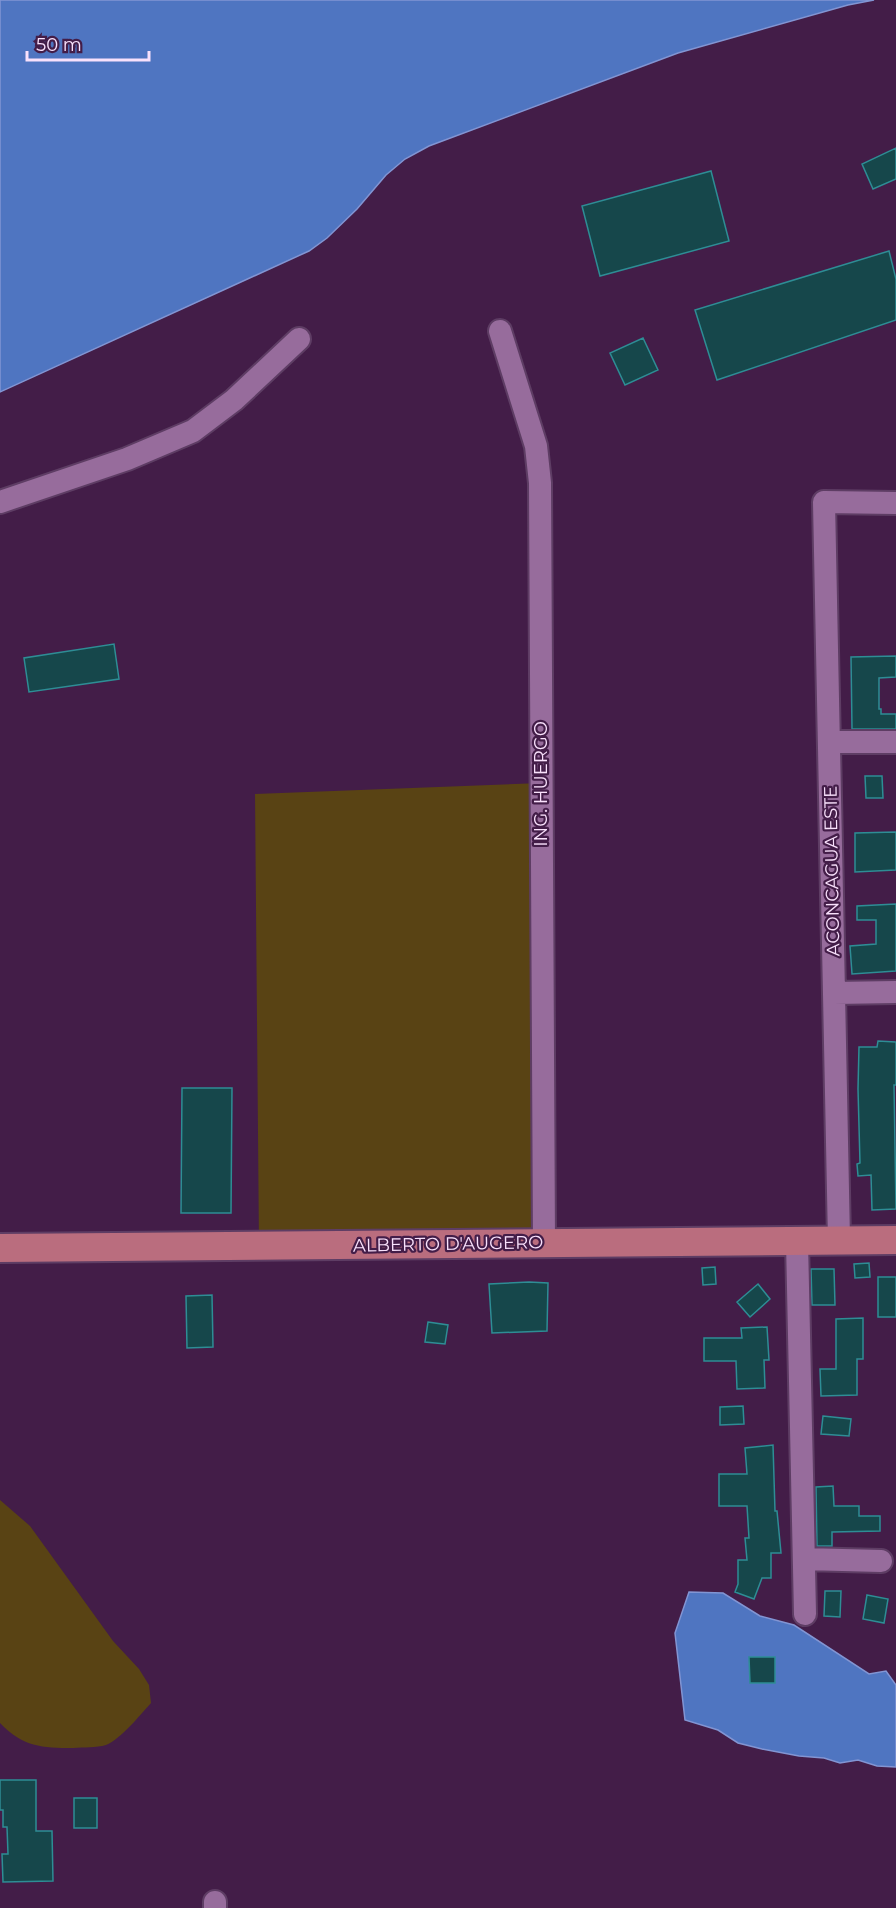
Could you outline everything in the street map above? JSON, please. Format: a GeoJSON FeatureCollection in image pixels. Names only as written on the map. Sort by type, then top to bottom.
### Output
{"type":"FeatureCollection","features":[{"type":"Feature","properties":{"kind":"main road","name":"ALBERTO D'AUGERO"},"geometry":{"type":"LineString","coordinates":[[0,1248],[896,1240]]}},
{"type":"Feature","properties":{"kind":"street","name":"ING. HUERGO"},"geometry":{"type":"LineString","coordinates":[[500,331],[536,446],[540,483],[544,1243]]}},
{"type":"Feature","properties":{"kind":"street"},"geometry":{"type":"LineString","coordinates":[[0,502],[127,459],[193,430],[234,400],[299,339]]}},
{"type":"Feature","properties":{"kind":"street","name":"ACONCAGUA ESTE"},"geometry":{"type":"LineString","coordinates":[[839,1240],[824,502],[896,503]]}},
{"type":"Feature","properties":{"kind":"street"},"geometry":{"type":"LineString","coordinates":[[829,742],[896,742]]}},
{"type":"Feature","properties":{"kind":"street"},"geometry":{"type":"LineString","coordinates":[[834,993],[896,992]]}},
{"type":"Feature","properties":{"kind":"street"},"geometry":{"type":"LineString","coordinates":[[797,1241],[806,1614]]}},
{"type":"Feature","properties":{"kind":"street"},"geometry":{"type":"LineString","coordinates":[[804,1559],[881,1560]]}},
{"type":"Feature","properties":{"kind":"shaded area"},"geometry":{"type":"Polygon","coordinates":[[[541,783],[544,1243],[259,1246],[255,794],[541,783]]]}},
{"type":"Feature","properties":{"kind":"shaded area"},"geometry":{"type":"Polygon","coordinates":[[[0,1500],[30,1526],[113,1641],[139,1669],[149,1685],[151,1703],[124,1732],[106,1745],[73,1748],[42,1746],[17,1737],[0,1723],[0,1500]]]}},
{"type":"Feature","properties":{"kind":"water"},"geometry":{"type":"Polygon","coordinates":[[[0,0],[874,0],[848,5],[678,53],[429,146],[405,159],[386,175],[357,209],[327,238],[309,251],[0,392],[0,0]]]}},
{"type":"Feature","properties":{"kind":"water"},"geometry":{"type":"Polygon","coordinates":[[[689,1592],[723,1593],[760,1616],[794,1625],[869,1674],[886,1671],[896,1685],[896,1767],[877,1766],[858,1760],[840,1763],[824,1758],[762,1749],[738,1743],[718,1730],[685,1720],[675,1633],[689,1592]]]}},
{"type":"Feature","properties":{"kind":"building"},"geometry":{"type":"Polygon","coordinates":[[[896,148],[896,179],[873,189],[862,164],[896,148]]]}},
{"type":"Feature","properties":{"kind":"building"},"geometry":{"type":"Polygon","coordinates":[[[711,171],[729,241],[600,276],[582,206],[711,171]]]}},
{"type":"Feature","properties":{"kind":"building"},"geometry":{"type":"Polygon","coordinates":[[[889,251],[896,279],[896,320],[717,380],[695,310],[889,251]]]}},
{"type":"Feature","properties":{"kind":"building"},"geometry":{"type":"Polygon","coordinates":[[[643,338],[658,370],[625,385],[610,353],[643,338]]]}},
{"type":"Feature","properties":{"kind":"building"},"geometry":{"type":"Polygon","coordinates":[[[114,644],[119,679],[29,692],[24,658],[114,644]]]}},
{"type":"Feature","properties":{"kind":"building"},"geometry":{"type":"Polygon","coordinates":[[[896,656],[896,677],[879,678],[879,709],[881,709],[881,714],[896,714],[896,729],[852,729],[851,657],[896,656]]]}},
{"type":"Feature","properties":{"kind":"building"},"geometry":{"type":"Polygon","coordinates":[[[865,776],[882,776],[883,798],[866,798],[865,776]]]}},
{"type":"Feature","properties":{"kind":"building"},"geometry":{"type":"Polygon","coordinates":[[[896,832],[896,870],[855,872],[855,833],[896,832]]]}},
{"type":"Feature","properties":{"kind":"building"},"geometry":{"type":"Polygon","coordinates":[[[896,904],[896,971],[852,974],[850,946],[876,944],[876,920],[857,920],[857,906],[896,904]]]}},
{"type":"Feature","properties":{"kind":"building"},"geometry":{"type":"Polygon","coordinates":[[[878,1041],[896,1042],[896,1085],[894,1085],[896,1209],[872,1210],[871,1175],[858,1176],[857,1164],[860,1163],[859,1047],[877,1047],[878,1041]]]}},
{"type":"Feature","properties":{"kind":"building"},"geometry":{"type":"Polygon","coordinates":[[[182,1088],[232,1088],[231,1213],[181,1213],[182,1088]]]}},
{"type":"Feature","properties":{"kind":"building"},"geometry":{"type":"Polygon","coordinates":[[[869,1263],[870,1277],[855,1278],[854,1264],[869,1263]]]}},
{"type":"Feature","properties":{"kind":"building"},"geometry":{"type":"Polygon","coordinates":[[[715,1267],[716,1284],[703,1285],[702,1268],[715,1267]]]}},
{"type":"Feature","properties":{"kind":"building"},"geometry":{"type":"Polygon","coordinates":[[[811,1269],[834,1269],[835,1305],[812,1305],[811,1269]]]}},
{"type":"Feature","properties":{"kind":"building"},"geometry":{"type":"Polygon","coordinates":[[[878,1277],[896,1277],[896,1317],[878,1317],[878,1277]]]}},
{"type":"Feature","properties":{"kind":"building"},"geometry":{"type":"Polygon","coordinates":[[[548,1283],[547,1331],[492,1333],[489,1284],[548,1283]]]}},
{"type":"Feature","properties":{"kind":"building"},"geometry":{"type":"Polygon","coordinates":[[[758,1284],[770,1299],[750,1317],[737,1302],[758,1284]]]}},
{"type":"Feature","properties":{"kind":"building"},"geometry":{"type":"Polygon","coordinates":[[[212,1295],[213,1347],[187,1348],[186,1296],[212,1295]]]}},
{"type":"Feature","properties":{"kind":"building"},"geometry":{"type":"Polygon","coordinates":[[[863,1318],[863,1359],[857,1359],[857,1395],[821,1396],[820,1369],[836,1369],[836,1319],[863,1318]]]}},
{"type":"Feature","properties":{"kind":"building"},"geometry":{"type":"Polygon","coordinates":[[[428,1322],[448,1325],[445,1344],[425,1342],[428,1322]]]}},
{"type":"Feature","properties":{"kind":"building"},"geometry":{"type":"Polygon","coordinates":[[[767,1327],[769,1360],[764,1360],[765,1388],[737,1389],[736,1361],[704,1361],[704,1338],[742,1338],[741,1328],[767,1327]]]}},
{"type":"Feature","properties":{"kind":"building"},"geometry":{"type":"Polygon","coordinates":[[[743,1406],[744,1424],[720,1425],[720,1407],[743,1406]]]}},
{"type":"Feature","properties":{"kind":"building"},"geometry":{"type":"Polygon","coordinates":[[[823,1416],[851,1419],[849,1436],[821,1434],[823,1416]]]}},
{"type":"Feature","properties":{"kind":"building"},"geometry":{"type":"Polygon","coordinates":[[[773,1445],[775,1511],[777,1511],[781,1553],[771,1553],[771,1578],[762,1578],[754,1599],[735,1592],[738,1584],[738,1560],[747,1560],[745,1538],[749,1538],[747,1506],[719,1506],[719,1474],[747,1474],[745,1448],[773,1445]]]}},
{"type":"Feature","properties":{"kind":"building"},"geometry":{"type":"Polygon","coordinates":[[[833,1486],[834,1506],[859,1506],[859,1516],[880,1516],[880,1531],[832,1532],[832,1546],[817,1546],[816,1487],[833,1486]]]}},
{"type":"Feature","properties":{"kind":"building"},"geometry":{"type":"Polygon","coordinates":[[[825,1591],[841,1591],[840,1617],[824,1616],[825,1591]]]}},
{"type":"Feature","properties":{"kind":"building"},"geometry":{"type":"Polygon","coordinates":[[[867,1595],[888,1599],[884,1623],[863,1619],[867,1595]]]}},
{"type":"Feature","properties":{"kind":"building"},"geometry":{"type":"Polygon","coordinates":[[[749,1657],[775,1657],[775,1683],[750,1683],[749,1657]]]}},
{"type":"Feature","properties":{"kind":"building"},"geometry":{"type":"Polygon","coordinates":[[[0,1780],[36,1780],[36,1831],[52,1831],[53,1881],[3,1882],[2,1854],[8,1854],[7,1827],[3,1827],[3,1810],[0,1810],[0,1780]]]}},
{"type":"Feature","properties":{"kind":"building"},"geometry":{"type":"Polygon","coordinates":[[[74,1798],[97,1798],[97,1828],[74,1828],[74,1798]]]}}]}
